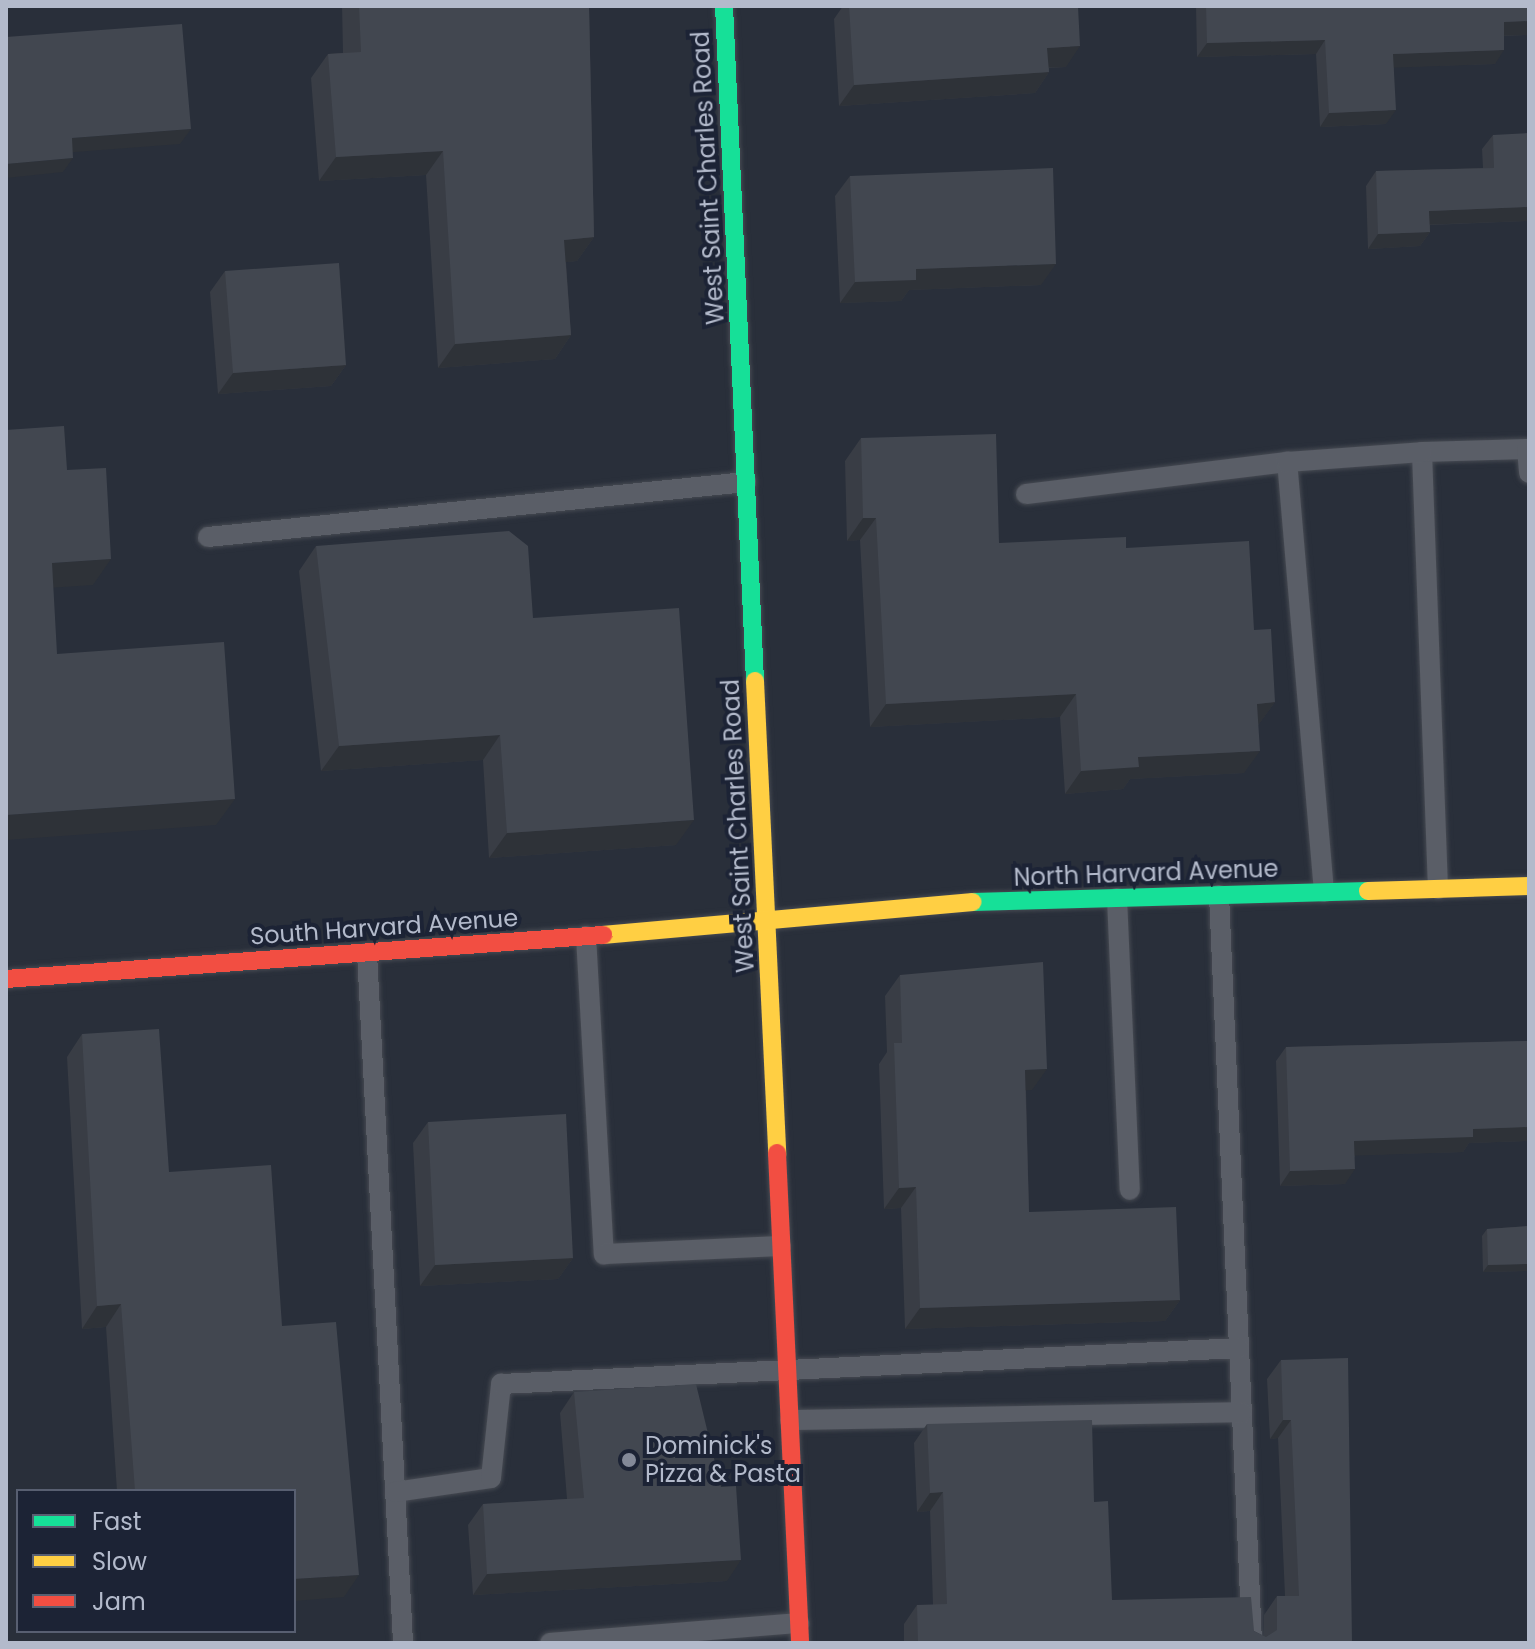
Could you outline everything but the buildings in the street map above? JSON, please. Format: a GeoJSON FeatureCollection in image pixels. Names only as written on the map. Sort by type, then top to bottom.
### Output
{"type":"FeatureCollection","features":[{"type":"Feature","properties":{"kind":"main road","name":"West Saint Charles Road"},"geometry":{"type":"LineString","coordinates":[[724,6],[800,1633]]}},
{"type":"Feature","properties":{"kind":"main road","name":"North Harvard Avenue"},"geometry":{"type":"LineString","coordinates":[[766,919],[897,904],[1529,886]]}},
{"type":"Feature","properties":{"kind":"main road","name":"South Harvard Avenue"},"geometry":{"type":"LineString","coordinates":[[6,979],[586,936],[766,919]]}},
{"type":"Feature","properties":{"kind":"lane"},"geometry":{"type":"LineString","coordinates":[[1026,494],[1287,462],[1422,452],[1527,449],[1529,473]]}},
{"type":"Feature","properties":{"kind":"lane"},"geometry":{"type":"LineString","coordinates":[[1422,452],[1438,889]]}},
{"type":"Feature","properties":{"kind":"lane"},"geometry":{"type":"LineString","coordinates":[[1287,462],[1324,892]]}},
{"type":"Feature","properties":{"kind":"lane"},"geometry":{"type":"LineString","coordinates":[[208,537],[746,482]]}},
{"type":"Feature","properties":{"kind":"lane"},"geometry":{"type":"LineString","coordinates":[[1219,895],[1252,1643]]}},
{"type":"Feature","properties":{"kind":"lane"},"geometry":{"type":"LineString","coordinates":[[1117,898],[1130,1190]]}},
{"type":"Feature","properties":{"kind":"lane"},"geometry":{"type":"LineString","coordinates":[[586,936],[604,1254],[781,1246]]}},
{"type":"Feature","properties":{"kind":"lane"},"geometry":{"type":"LineString","coordinates":[[367,953],[403,1643]]}},
{"type":"Feature","properties":{"kind":"lane"},"geometry":{"type":"LineString","coordinates":[[395,1492],[491,1478],[501,1384],[787,1365],[1239,1348]]}},
{"type":"Feature","properties":{"kind":"lane"},"geometry":{"type":"LineString","coordinates":[[790,1420],[1242,1412]]}},
{"type":"Feature","properties":{"kind":"lane"},"geometry":{"type":"LineString","coordinates":[[550,1643],[800,1633]]}},
{"type":"Feature","properties":{"kind":"traffic: fast"},"geometry":{"type":"LineString","coordinates":[[724,6],[755,681]]}},
{"type":"Feature","properties":{"kind":"traffic: fast"},"geometry":{"type":"LineString","coordinates":[[973,902],[1368,891]]}},
{"type":"Feature","properties":{"kind":"traffic: slow"},"geometry":{"type":"LineString","coordinates":[[755,681],[777,1153]]}},
{"type":"Feature","properties":{"kind":"traffic: slow"},"geometry":{"type":"LineString","coordinates":[[1368,891],[1529,886]]}},
{"type":"Feature","properties":{"kind":"traffic: slow"},"geometry":{"type":"LineString","coordinates":[[603,935],[973,902]]}},
{"type":"Feature","properties":{"kind":"traffic: jam"},"geometry":{"type":"LineString","coordinates":[[6,979],[603,935]]}},
{"type":"Feature","properties":{"kind":"traffic: jam"},"geometry":{"type":"LineString","coordinates":[[777,1153],[800,1643]]}},
{"type":"Feature","properties":{"kind":"place","name":"Dominick's Pizza & Pasta"},"geometry":{"type":"Point","coordinates":[629,1460]}}]}
